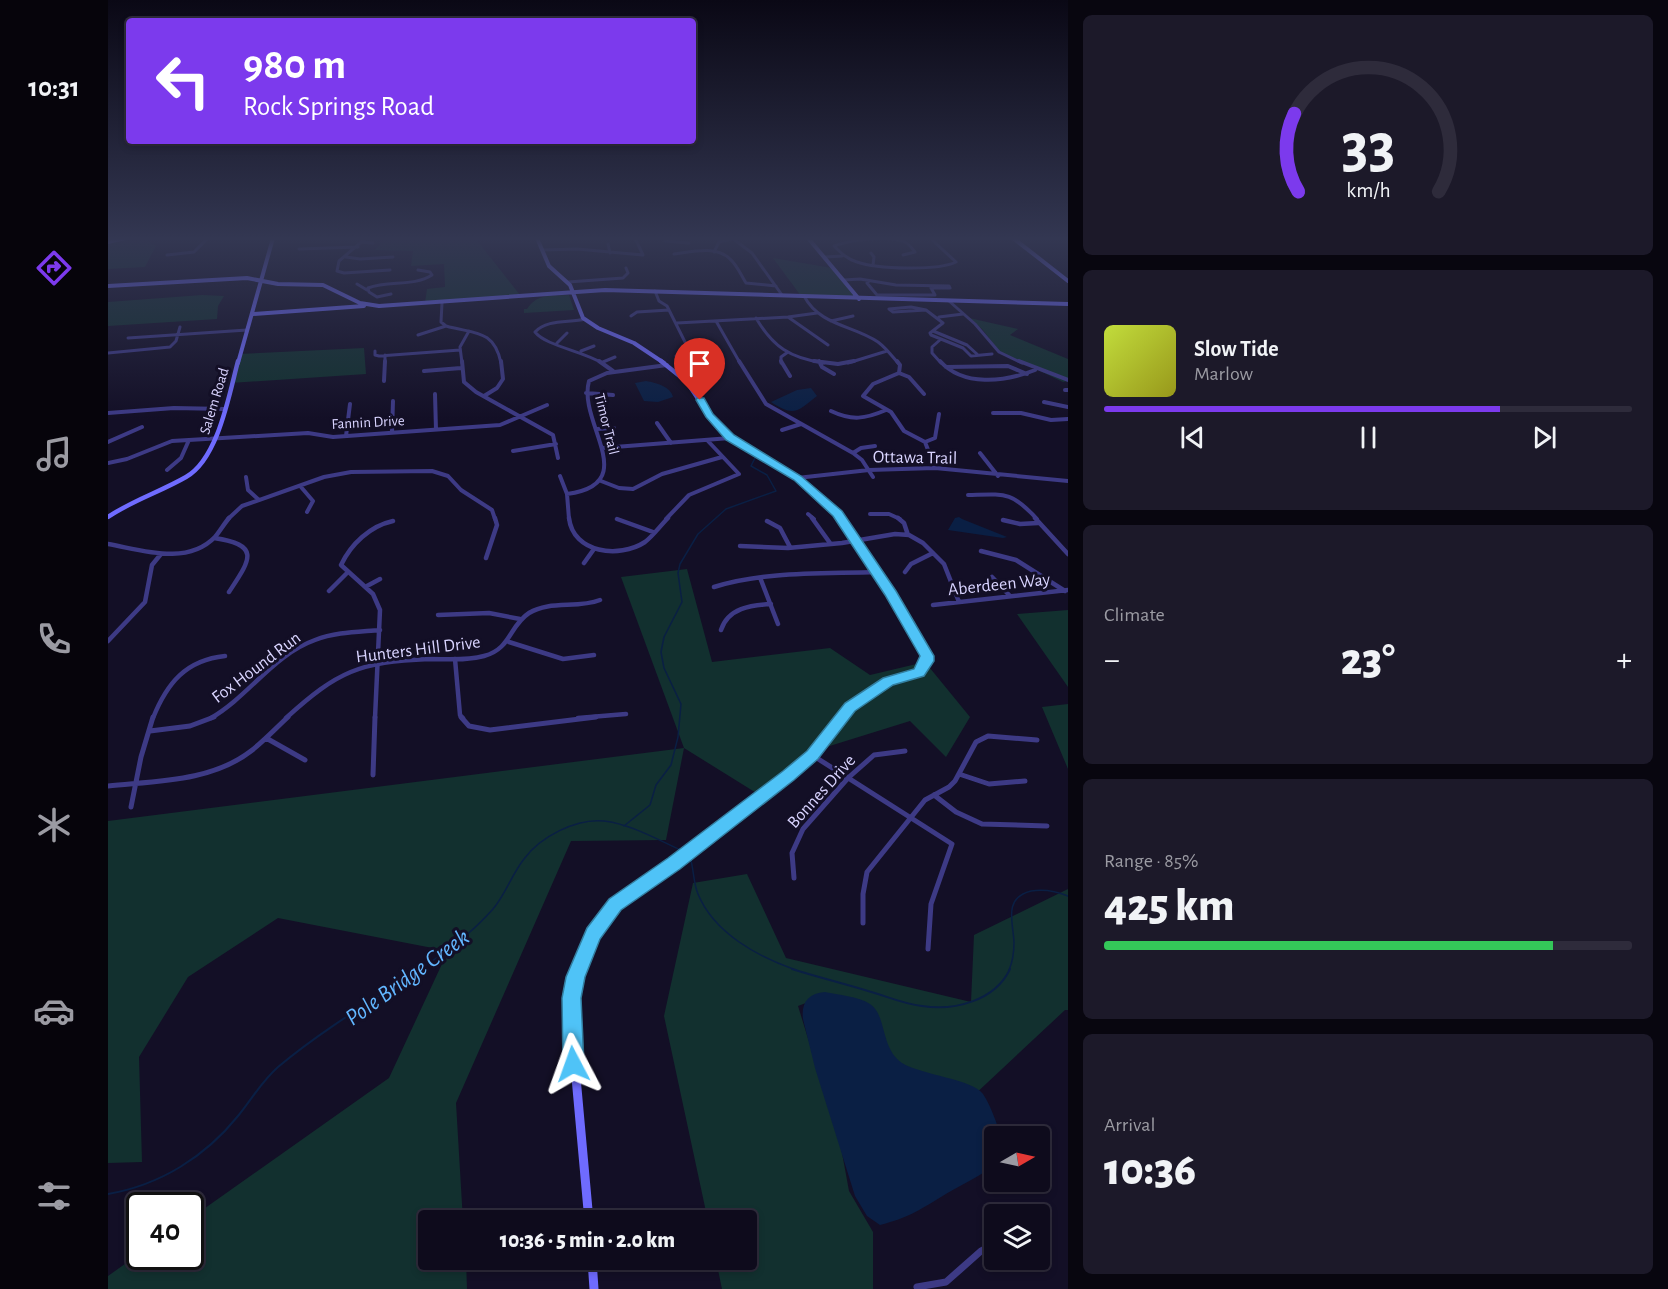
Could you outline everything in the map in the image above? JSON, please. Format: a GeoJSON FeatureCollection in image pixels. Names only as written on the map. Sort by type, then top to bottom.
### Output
{"type":"FeatureCollection","features":[{"type":"Feature","properties":{"kind":"street","name":"Salem Road"},"geometry":{"type":"LineString","coordinates":[[108,517],[128,503],[175,482],[197,469],[207,458],[225,409],[257,298]]}},
{"type":"Feature","properties":{"kind":"street"},"geometry":{"type":"LineString","coordinates":[[351,298],[364,305]]}},
{"type":"Feature","properties":{"kind":"street"},"geometry":{"type":"LineString","coordinates":[[364,305],[375,298]]}},
{"type":"Feature","properties":{"kind":"street"},"geometry":{"type":"LineString","coordinates":[[253,314],[342,310],[364,305],[442,303],[499,298]]}},
{"type":"Feature","properties":{"kind":"street"},"geometry":{"type":"LineString","coordinates":[[575,298],[580,314],[585,319],[598,328],[634,343],[667,365],[687,382],[709,415],[730,438],[797,478],[838,513],[927,656],[926,665],[919,673],[888,681],[850,707],[813,755],[680,859],[615,904],[593,934],[576,977],[572,998],[572,1046],[588,1210]]}},
{"type":"Feature","properties":{"kind":"street"},"geometry":{"type":"LineString","coordinates":[[658,298],[677,323],[687,348],[676,356]]}},
{"type":"Feature","properties":{"kind":"street"},"geometry":{"type":"LineString","coordinates":[[806,298],[817,313],[875,340],[900,365],[899,373]]}},
{"type":"Feature","properties":{"kind":"street"},"geometry":{"type":"LineString","coordinates":[[843,298],[909,298]]}},
{"type":"Feature","properties":{"kind":"street"},"geometry":{"type":"LineString","coordinates":[[920,298],[1068,304]]}},
{"type":"Feature","properties":{"kind":"street"},"geometry":{"type":"LineString","coordinates":[[949,301],[975,324],[997,350],[1036,369],[1068,380]]}},
{"type":"Feature","properties":{"kind":"street"},"geometry":{"type":"LineString","coordinates":[[442,303],[441,322],[446,326],[491,337],[496,343],[502,365],[502,382],[493,392],[484,396]]}},
{"type":"Feature","properties":{"kind":"street"},"geometry":{"type":"LineString","coordinates":[[927,310],[893,312],[889,309],[919,306],[927,310],[938,317],[943,325],[930,334],[963,348],[971,356],[992,354]]}},
{"type":"Feature","properties":{"kind":"street"},"geometry":{"type":"LineString","coordinates":[[631,316],[638,312],[669,310]]}},
{"type":"Feature","properties":{"kind":"street"},"geometry":{"type":"LineString","coordinates":[[677,323],[788,317],[817,313]]}},
{"type":"Feature","properties":{"kind":"street"},"geometry":{"type":"LineString","coordinates":[[938,317],[963,314]]}},
{"type":"Feature","properties":{"kind":"street"},"geometry":{"type":"LineString","coordinates":[[831,321],[853,316]]}},
{"type":"Feature","properties":{"kind":"street"},"geometry":{"type":"LineString","coordinates":[[788,317],[828,345]]}},
{"type":"Feature","properties":{"kind":"street"},"geometry":{"type":"LineString","coordinates":[[756,318],[772,342],[788,352],[819,361],[849,362],[867,354],[888,351]]}},
{"type":"Feature","properties":{"kind":"street"},"geometry":{"type":"LineString","coordinates":[[585,319],[573,323],[546,325],[535,330],[539,338],[581,351],[603,362],[614,371]]}},
{"type":"Feature","properties":{"kind":"street"},"geometry":{"type":"LineString","coordinates":[[716,321],[763,400],[853,453],[873,477]]}},
{"type":"Feature","properties":{"kind":"street"},"geometry":{"type":"LineString","coordinates":[[418,335],[446,326]]}},
{"type":"Feature","properties":{"kind":"street"},"geometry":{"type":"LineString","coordinates":[[108,353],[170,347],[179,335],[180,327]]}},
{"type":"Feature","properties":{"kind":"street"},"geometry":{"type":"LineString","coordinates":[[128,338],[247,330]]}},
{"type":"Feature","properties":{"kind":"street"},"geometry":{"type":"LineString","coordinates":[[470,331],[462,340],[460,350],[464,382],[553,435],[558,458]]}},
{"type":"Feature","properties":{"kind":"street"},"geometry":{"type":"LineString","coordinates":[[933,331],[967,345],[978,356]]}},
{"type":"Feature","properties":{"kind":"street"},"geometry":{"type":"LineString","coordinates":[[557,343],[567,333]]}},
{"type":"Feature","properties":{"kind":"street"},"geometry":{"type":"LineString","coordinates":[[942,339],[931,350],[946,367],[959,375],[972,378],[1017,377],[1036,369]]}},
{"type":"Feature","properties":{"kind":"street"},"geometry":{"type":"LineString","coordinates":[[581,351],[594,346]]}},
{"type":"Feature","properties":{"kind":"street"},"geometry":{"type":"LineString","coordinates":[[375,351],[375,355],[385,355],[460,350]]}},
{"type":"Feature","properties":{"kind":"street"},"geometry":{"type":"LineString","coordinates":[[788,352],[782,357],[781,363],[790,376]]}},
{"type":"Feature","properties":{"kind":"street"},"geometry":{"type":"LineString","coordinates":[[384,381],[385,355]]}},
{"type":"Feature","properties":{"kind":"street"},"geometry":{"type":"LineString","coordinates":[[603,362],[615,357]]}},
{"type":"Feature","properties":{"kind":"street"},"geometry":{"type":"LineString","coordinates":[[819,361],[822,367],[834,374]]}},
{"type":"Feature","properties":{"kind":"street","name":"Timor Trail"},"geometry":{"type":"LineString","coordinates":[[601,481],[605,472],[602,448],[586,393],[589,381],[614,371],[645,370],[667,365]]}},
{"type":"Feature","properties":{"kind":"street"},"geometry":{"type":"LineString","coordinates":[[946,367],[1008,366],[1027,374]]}},
{"type":"Feature","properties":{"kind":"street"},"geometry":{"type":"LineString","coordinates":[[424,371],[461,368]]}},
{"type":"Feature","properties":{"kind":"street"},"geometry":{"type":"LineString","coordinates":[[924,394],[909,377],[899,373],[875,384],[863,393],[868,400],[894,416],[899,428],[925,441],[936,468]]}},
{"type":"Feature","properties":{"kind":"street"},"geometry":{"type":"LineString","coordinates":[[586,393],[613,395]]}},
{"type":"Feature","properties":{"kind":"street"},"geometry":{"type":"LineString","coordinates":[[435,394],[436,430]]}},
{"type":"Feature","properties":{"kind":"street"},"geometry":{"type":"LineString","coordinates":[[392,433],[393,401]]}},
{"type":"Feature","properties":{"kind":"street"},"geometry":{"type":"LineString","coordinates":[[1044,402],[1068,407]]}},
{"type":"Feature","properties":{"kind":"street"},"geometry":{"type":"LineString","coordinates":[[346,436],[350,404]]}},
{"type":"Feature","properties":{"kind":"street","name":"Fannin Drive"},"geometry":{"type":"LineString","coordinates":[[108,463],[131,459],[166,442],[215,437],[292,434],[346,436],[500,425],[547,405]]}},
{"type":"Feature","properties":{"kind":"street"},"geometry":{"type":"LineString","coordinates":[[108,413],[174,408],[225,409]]}},
{"type":"Feature","properties":{"kind":"street"},"geometry":{"type":"LineString","coordinates":[[831,411],[845,418],[856,420],[886,410]]}},
{"type":"Feature","properties":{"kind":"street"},"geometry":{"type":"LineString","coordinates":[[993,413],[1021,413],[1052,420],[1068,419]]}},
{"type":"Feature","properties":{"kind":"street"},"geometry":{"type":"LineString","coordinates":[[925,441],[935,438],[939,414]]}},
{"type":"Feature","properties":{"kind":"street"},"geometry":{"type":"LineString","coordinates":[[657,423],[671,443]]}},
{"type":"Feature","properties":{"kind":"street"},"geometry":{"type":"LineString","coordinates":[[782,430],[801,424]]}},
{"type":"Feature","properties":{"kind":"street"},"geometry":{"type":"LineString","coordinates":[[108,442],[142,427]]}},
{"type":"Feature","properties":{"kind":"street"},"geometry":{"type":"LineString","coordinates":[[597,429],[614,428]]}},
{"type":"Feature","properties":{"kind":"street"},"geometry":{"type":"LineString","coordinates":[[291,440],[292,434]]}},
{"type":"Feature","properties":{"kind":"street"},"geometry":{"type":"LineString","coordinates":[[241,444],[244,436]]}},
{"type":"Feature","properties":{"kind":"street"},"geometry":{"type":"LineString","coordinates":[[602,448],[730,438]]}},
{"type":"Feature","properties":{"kind":"street"},"geometry":{"type":"LineString","coordinates":[[167,470],[181,458],[189,440]]}},
{"type":"Feature","properties":{"kind":"street"},"geometry":{"type":"LineString","coordinates":[[560,476],[567,495],[571,530],[580,541],[594,549],[614,552],[628,550],[641,544],[689,495],[739,474],[707,440]]}},
{"type":"Feature","properties":{"kind":"street"},"geometry":{"type":"LineString","coordinates":[[513,451],[556,444]]}},
{"type":"Feature","properties":{"kind":"street"},"geometry":{"type":"LineString","coordinates":[[853,453],[861,448],[875,446]]}},
{"type":"Feature","properties":{"kind":"street"},"geometry":{"type":"LineString","coordinates":[[980,453],[998,476]]}},
{"type":"Feature","properties":{"kind":"street"},"geometry":{"type":"LineString","coordinates":[[567,495],[585,491],[601,481],[619,488],[633,489],[662,474],[722,457]]}},
{"type":"Feature","properties":{"kind":"street","name":"Ottawa Trail"},"geometry":{"type":"LineString","coordinates":[[797,478],[869,470],[936,468],[998,476],[1068,481]]}},
{"type":"Feature","properties":{"kind":"street"},"geometry":{"type":"LineString","coordinates":[[108,544],[161,554],[181,553],[195,549],[214,538],[235,511],[258,500],[301,487],[324,477],[351,472],[424,470],[448,476],[461,490],[492,510],[496,516],[497,525],[486,558]]}},
{"type":"Feature","properties":{"kind":"street"},"geometry":{"type":"LineString","coordinates":[[246,477],[248,490],[258,500]]}},
{"type":"Feature","properties":{"kind":"street"},"geometry":{"type":"LineString","coordinates":[[301,487],[313,501],[307,512]]}},
{"type":"Feature","properties":{"kind":"street","name":"Aberdeen Way"},"geometry":{"type":"LineString","coordinates":[[968,495],[993,494],[1011,496],[1019,500],[1068,555]]}},
{"type":"Feature","properties":{"kind":"street"},"geometry":{"type":"LineString","coordinates":[[870,513],[888,513],[897,517],[904,522],[908,535]]}},
{"type":"Feature","properties":{"kind":"street"},"geometry":{"type":"LineString","coordinates":[[808,514],[819,523],[830,543]]}},
{"type":"Feature","properties":{"kind":"street"},"geometry":{"type":"LineString","coordinates":[[616,519],[653,532]]}},
{"type":"Feature","properties":{"kind":"street"},"geometry":{"type":"LineString","coordinates":[[767,520],[780,528],[790,547]]}},
{"type":"Feature","properties":{"kind":"street"},"geometry":{"type":"LineString","coordinates":[[1003,520],[1020,524],[1038,523]]}},
{"type":"Feature","properties":{"kind":"street"},"geometry":{"type":"LineString","coordinates":[[373,775],[379,665],[378,601],[367,586],[346,574],[340,565],[344,557],[378,525],[393,521]]}},
{"type":"Feature","properties":{"kind":"street"},"geometry":{"type":"LineString","coordinates":[[740,546],[764,549],[856,541],[893,534],[908,535],[921,541],[947,567],[953,592],[959,602]]}},
{"type":"Feature","properties":{"kind":"street"},"geometry":{"type":"LineString","coordinates":[[214,538],[234,540],[245,547],[248,552],[248,562],[230,592]]}},
{"type":"Feature","properties":{"kind":"street"},"geometry":{"type":"LineString","coordinates":[[584,563],[594,549]]}},
{"type":"Feature","properties":{"kind":"street"},"geometry":{"type":"LineString","coordinates":[[981,550],[1003,553],[1017,558],[1067,591]]}},
{"type":"Feature","properties":{"kind":"street"},"geometry":{"type":"LineString","coordinates":[[905,572],[910,564],[933,553]]}},
{"type":"Feature","properties":{"kind":"street"},"geometry":{"type":"LineString","coordinates":[[108,641],[145,602],[149,592],[148,571],[161,554]]}},
{"type":"Feature","properties":{"kind":"street"},"geometry":{"type":"LineString","coordinates":[[714,587],[733,581],[807,574],[876,572]]}},
{"type":"Feature","properties":{"kind":"street"},"geometry":{"type":"LineString","coordinates":[[329,591],[346,574]]}},
{"type":"Feature","properties":{"kind":"street"},"geometry":{"type":"LineString","coordinates":[[992,577],[1010,596]]}},
{"type":"Feature","properties":{"kind":"street"},"geometry":{"type":"LineString","coordinates":[[367,586],[380,579]]}},
{"type":"Feature","properties":{"kind":"street"},"geometry":{"type":"LineString","coordinates":[[761,580],[778,624]]}},
{"type":"Feature","properties":{"kind":"street","name":"Aberdeen Way"},"geometry":{"type":"LineString","coordinates":[[933,605],[1067,591]]}},
{"type":"Feature","properties":{"kind":"street"},"geometry":{"type":"LineString","coordinates":[[594,656],[563,659],[509,642],[520,619],[542,608],[579,607],[600,600]]}},
{"type":"Feature","properties":{"kind":"street"},"geometry":{"type":"LineString","coordinates":[[721,630],[722,621],[727,616],[749,606],[771,604]]}},
{"type":"Feature","properties":{"kind":"street"},"geometry":{"type":"LineString","coordinates":[[438,615],[484,611],[498,612],[520,619]]}},
{"type":"Feature","properties":{"kind":"street","name":"Fox Hound Run"},"geometry":{"type":"LineString","coordinates":[[150,731],[186,726],[214,716],[294,651],[313,640],[335,634],[380,630]]}},
{"type":"Feature","properties":{"kind":"street","name":"Hunters Hill Drive"},"geometry":{"type":"LineString","coordinates":[[108,786],[198,775],[218,770],[239,760],[338,677],[355,669],[486,655],[509,642]]}},
{"type":"Feature","properties":{"kind":"street"},"geometry":{"type":"LineString","coordinates":[[131,807],[150,731],[159,706],[175,678],[205,659],[225,656]]}},
{"type":"Feature","properties":{"kind":"street"},"geometry":{"type":"LineString","coordinates":[[455,659],[460,715],[465,723],[474,729],[490,730],[555,720],[626,714]]}},
{"type":"Feature","properties":{"kind":"street"},"geometry":{"type":"LineString","coordinates":[[863,923],[863,894],[867,872],[925,800],[949,787],[959,774],[976,742],[997,736],[1037,740]]}},
{"type":"Feature","properties":{"kind":"street"},"geometry":{"type":"LineString","coordinates":[[266,738],[305,760]]}},
{"type":"Feature","properties":{"kind":"street","name":"Bonnes Drive"},"geometry":{"type":"LineString","coordinates":[[794,878],[789,863],[797,839],[848,778],[874,755],[905,751]]}},
{"type":"Feature","properties":{"kind":"street"},"geometry":{"type":"LineString","coordinates":[[813,755],[952,844],[931,904],[928,949]]}},
{"type":"Feature","properties":{"kind":"street"},"geometry":{"type":"LineString","coordinates":[[959,774],[989,784],[1025,781]]}},
{"type":"Feature","properties":{"kind":"street"},"geometry":{"type":"LineString","coordinates":[[934,795],[960,815],[985,824],[999,826],[1038,823],[1047,826]]}},
{"type":"Feature","properties":{"kind":"street"},"geometry":{"type":"LineString","coordinates":[[918,1289],[918,1287],[939,1285],[948,1281],[984,1249]]}},
{"type":"Feature","properties":{"kind":"street"},"geometry":{"type":"LineString","coordinates":[[593,1270],[594,1289]]}},
{"type":"Feature","properties":{"kind":"green space"},"geometry":{"type":"Polygon","coordinates":[[[160,298],[223,298],[218,306],[217,319],[108,326],[108,302],[160,298]]]}},
{"type":"Feature","properties":{"kind":"green space"},"geometry":{"type":"Polygon","coordinates":[[[426,298],[483,298],[425,303],[426,298]]]}},
{"type":"Feature","properties":{"kind":"green space"},"geometry":{"type":"Polygon","coordinates":[[[539,298],[570,298],[574,310],[524,313],[524,309],[539,298]]]}},
{"type":"Feature","properties":{"kind":"green space"},"geometry":{"type":"Polygon","coordinates":[[[969,318],[1018,329],[1010,335],[1068,359],[1068,381],[1063,382],[1000,352],[982,329],[969,318]]]}},
{"type":"Feature","properties":{"kind":"green space"},"geometry":{"type":"Polygon","coordinates":[[[364,348],[366,374],[230,383],[239,354],[364,348]]]}},
{"type":"Feature","properties":{"kind":"green space"},"geometry":{"type":"Polygon","coordinates":[[[687,569],[712,662],[830,648],[870,675],[925,662],[970,717],[946,757],[910,721],[820,749],[766,799],[684,748],[621,577],[687,569]]]}},
{"type":"Feature","properties":{"kind":"green space"},"geometry":{"type":"Polygon","coordinates":[[[1068,610],[1068,687],[1017,614],[1068,610]]]}},
{"type":"Feature","properties":{"kind":"green space"},"geometry":{"type":"Polygon","coordinates":[[[1068,704],[1068,769],[1042,707],[1068,704]]]}},
{"type":"Feature","properties":{"kind":"green space"},"geometry":{"type":"Polygon","coordinates":[[[684,748],[666,840],[571,841],[456,1103],[462,1210],[418,1210],[418,1270],[466,1270],[467,1289],[108,1289],[108,1276],[126,1263],[126,1270],[204,1270],[204,1209],[389,1078],[448,951],[278,918],[188,977],[139,1057],[142,1162],[108,1163],[108,821],[684,748]]]}},
{"type":"Feature","properties":{"kind":"green space"},"geometry":{"type":"Polygon","coordinates":[[[747,874],[786,958],[971,1002],[974,935],[1068,889],[1068,1010],[1065,1010],[972,1097],[908,1081],[811,1001],[798,1006],[840,1142],[849,1191],[873,1232],[873,1289],[722,1289],[718,1270],[757,1270],[757,1210],[706,1210],[664,1016],[693,883],[747,874]]]}},
{"type":"Feature","properties":{"kind":"water"},"geometry":{"type":"Polygon","coordinates":[[[646,381],[666,388],[673,397],[658,402],[644,401],[635,383],[646,381]]]}},
{"type":"Feature","properties":{"kind":"water"},"geometry":{"type":"Polygon","coordinates":[[[811,388],[817,396],[795,411],[785,410],[771,402],[797,390],[811,388]]]}},
{"type":"Feature","properties":{"kind":"water"},"geometry":{"type":"Polygon","coordinates":[[[959,517],[1007,537],[948,530],[955,518],[959,517]]]}},
{"type":"Feature","properties":{"kind":"water"},"geometry":{"type":"Polygon","coordinates":[[[819,993],[854,997],[870,1004],[879,1016],[890,1049],[902,1063],[969,1085],[983,1094],[997,1126],[984,1126],[984,1172],[905,1217],[880,1225],[867,1216],[855,1196],[815,1068],[803,1019],[803,1008],[807,1000],[819,993]]]}},
{"type":"Feature","properties":{"kind":"waterway"},"geometry":{"type":"LineString","coordinates":[[624,826],[650,805],[656,785],[671,765],[678,737],[681,704],[664,668],[661,652],[664,637],[682,602],[678,573],[680,564],[698,534],[726,509],[776,491],[767,475],[751,466],[755,458]]}},
{"type":"Feature","properties":{"kind":"waterway","name":"Pole Bridge Creek"},"geometry":{"type":"LineString","coordinates":[[419,970],[458,942],[485,918],[520,865],[539,843],[559,831],[582,823],[604,821],[624,826]]}},
{"type":"Feature","properties":{"kind":"waterway","name":"Pole Bridge Creek"},"geometry":{"type":"LineString","coordinates":[[624,826],[685,852]]}},
{"type":"Feature","properties":{"kind":"waterway","name":"Pole Bridge Creek"},"geometry":{"type":"LineString","coordinates":[[690,857],[698,894],[705,908],[726,932],[753,951],[796,970]]}},
{"type":"Feature","properties":{"kind":"waterway","name":"Pole Bridge Creek"},"geometry":{"type":"LineString","coordinates":[[1009,970],[1014,946],[1012,912],[1016,899],[1022,894],[1036,890],[1068,896]]}},
{"type":"Feature","properties":{"kind":"waterway","name":"Pole Bridge Creek"},"geometry":{"type":"LineString","coordinates":[[108,1194],[146,1184],[196,1156],[225,1131],[278,1067],[330,1028],[421,969]]}},
{"type":"Feature","properties":{"kind":"waterway","name":"Pole Bridge Creek"},"geometry":{"type":"LineString","coordinates":[[792,969],[908,1004],[934,1007],[960,1005],[984,996],[1003,980],[1010,969]]}},
{"type":"Feature","properties":{"kind":"route"},"geometry":{"type":"LineString","coordinates":[[573,1064],[571,1022],[576,977],[593,934],[601,920],[615,904],[674,864],[789,776],[813,755],[850,707],[888,681],[919,673],[927,661],[927,656],[891,594],[838,513],[797,478],[730,438],[709,415],[700,400]]}}]}
